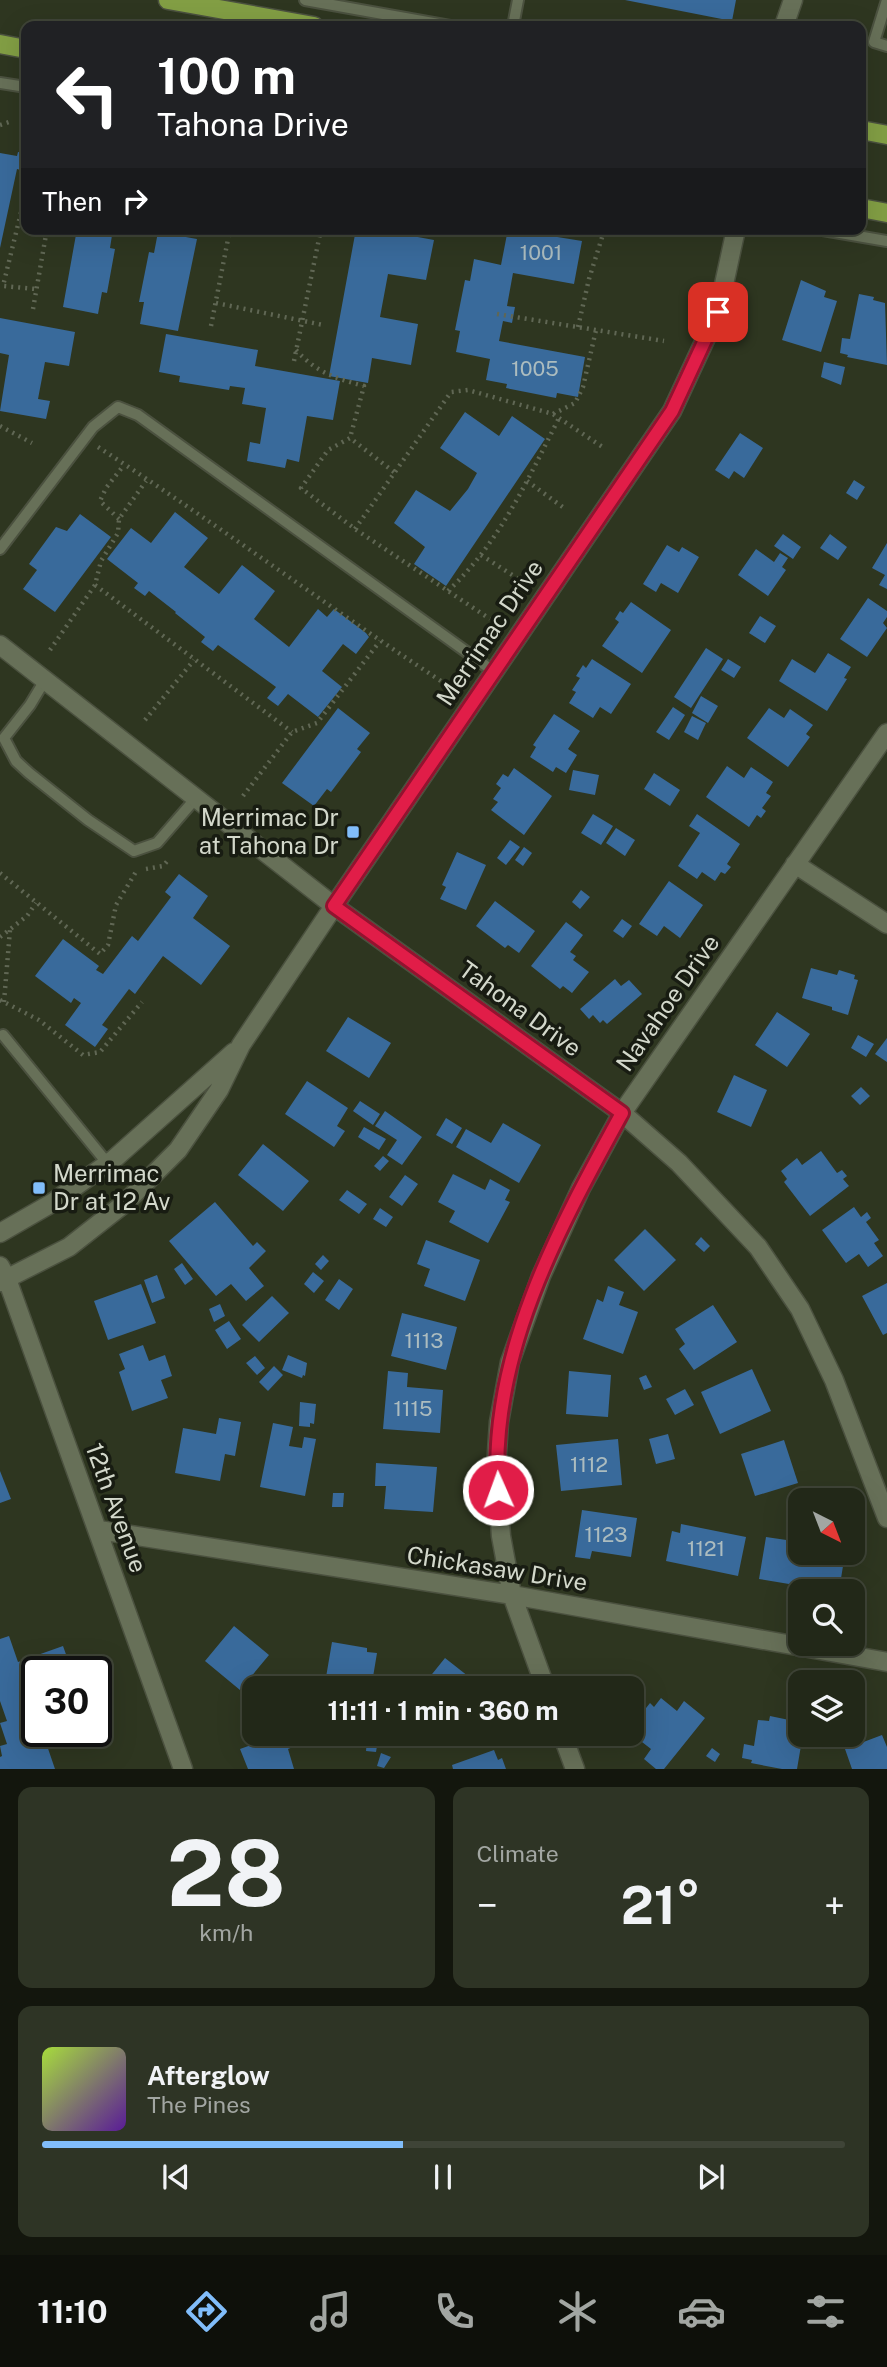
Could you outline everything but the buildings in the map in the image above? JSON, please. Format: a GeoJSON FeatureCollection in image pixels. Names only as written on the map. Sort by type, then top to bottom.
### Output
{"type":"FeatureCollection","features":[{"type":"Feature","properties":{"kind":"main road"},"geometry":{"type":"LineString","coordinates":[[168,0],[286,21]]}},
{"type":"Feature","properties":{"kind":"main road"},"geometry":{"type":"LineString","coordinates":[[0,44],[21,48]]}},
{"type":"Feature","properties":{"kind":"main road"},"geometry":{"type":"LineString","coordinates":[[866,131],[887,135]]}},
{"type":"Feature","properties":{"kind":"main road"},"geometry":{"type":"LineString","coordinates":[[866,209],[887,212]]}},
{"type":"Feature","properties":{"kind":"street"},"geometry":{"type":"LineString","coordinates":[[786,21],[793,0]]}},
{"type":"Feature","properties":{"kind":"street","name":"Merrimac Drive"},"geometry":{"type":"LineString","coordinates":[[2,1276],[69,1247],[125,1203],[178,1150],[219,1090],[241,1045],[672,411],[718,312],[735,235]]}},
{"type":"Feature","properties":{"kind":"street","name":"Tahona Drive"},"geometry":{"type":"LineString","coordinates":[[0,645],[334,906],[622,1113],[679,1163],[758,1247],[800,1309],[834,1380],[887,1518]]}},
{"type":"Feature","properties":{"kind":"street","name":"Navahoe Drive"},"geometry":{"type":"LineString","coordinates":[[541,1676],[512,1595],[501,1536],[496,1467],[499,1422],[510,1362],[552,1251],[581,1188],[622,1113],[887,733]]}},
{"type":"Feature","properties":{"kind":"street"},"geometry":{"type":"LineString","coordinates":[[795,864],[887,924]]}},
{"type":"Feature","properties":{"kind":"street","name":"Merrimac Drive"},"geometry":{"type":"LineString","coordinates":[[0,1233],[52,1203],[108,1164],[161,1120],[241,1045]]}},
{"type":"Feature","properties":{"kind":"street","name":"12th Avenue"},"geometry":{"type":"LineString","coordinates":[[2,1276],[99,1530],[183,1769]]}},
{"type":"Feature","properties":{"kind":"street","name":"Chickasaw Drive"},"geometry":{"type":"LineString","coordinates":[[99,1530],[512,1595],[887,1662]]}},
{"type":"Feature","properties":{"kind":"street"},"geometry":{"type":"LineString","coordinates":[[566,1746],[575,1769]]}},
{"type":"Feature","properties":{"kind":"lane"},"geometry":{"type":"LineString","coordinates":[[305,0],[422,21]]}},
{"type":"Feature","properties":{"kind":"lane"},"geometry":{"type":"LineString","coordinates":[[514,21],[518,0]]}},
{"type":"Feature","properties":{"kind":"lane"},"geometry":{"type":"LineString","coordinates":[[887,0],[874,42],[887,46]]}},
{"type":"Feature","properties":{"kind":"lane"},"geometry":{"type":"LineString","coordinates":[[0,83],[21,86]]}},
{"type":"Feature","properties":{"kind":"lane"},"geometry":{"type":"LineString","coordinates":[[852,235],[887,241]]}},
{"type":"Feature","properties":{"kind":"lane"},"geometry":{"type":"LineString","coordinates":[[0,549],[93,427],[118,407],[138,415],[493,671]]}},
{"type":"Feature","properties":{"kind":"lane"},"geometry":{"type":"LineString","coordinates":[[45,680],[30,705],[4,738],[16,761],[88,820],[134,851],[158,844],[195,798]]}},
{"type":"Feature","properties":{"kind":"lane"},"geometry":{"type":"LineString","coordinates":[[3,1035],[108,1164]]}},
{"type":"Feature","properties":{"kind":"path"},"geometry":{"type":"LineString","coordinates":[[0,125],[9,122]]}},
{"type":"Feature","properties":{"kind":"path"},"geometry":{"type":"LineString","coordinates":[[21,214],[2,287],[36,289]]}},
{"type":"Feature","properties":{"kind":"path"},"geometry":{"type":"LineString","coordinates":[[33,309],[46,235]]}},
{"type":"Feature","properties":{"kind":"path"},"geometry":{"type":"LineString","coordinates":[[211,326],[229,235]]}},
{"type":"Feature","properties":{"kind":"path"},"geometry":{"type":"LineString","coordinates":[[294,361],[320,235]]}},
{"type":"Feature","properties":{"kind":"path"},"geometry":{"type":"LineString","coordinates":[[578,327],[603,235]]}},
{"type":"Feature","properties":{"kind":"path"},"geometry":{"type":"LineString","coordinates":[[216,303],[323,325]]}},
{"type":"Feature","properties":{"kind":"path"},"geometry":{"type":"LineString","coordinates":[[498,314],[664,341]]}},
{"type":"Feature","properties":{"kind":"path"},"geometry":{"type":"LineString","coordinates":[[553,414],[575,403],[583,387],[596,330]]}},
{"type":"Feature","properties":{"kind":"path"},"geometry":{"type":"LineString","coordinates":[[296,350],[307,362],[328,376],[363,387],[350,438],[328,450],[301,488],[355,529],[491,619]]}},
{"type":"Feature","properties":{"kind":"path"},"geometry":{"type":"LineString","coordinates":[[355,529],[451,392],[468,390],[553,414],[604,448]]}},
{"type":"Feature","properties":{"kind":"path"},"geometry":{"type":"LineString","coordinates":[[447,591],[472,568],[514,507],[559,418]]}},
{"type":"Feature","properties":{"kind":"path"},"geometry":{"type":"LineString","coordinates":[[0,426],[32,443]]}},
{"type":"Feature","properties":{"kind":"path"},"geometry":{"type":"LineString","coordinates":[[350,438],[394,472]]}},
{"type":"Feature","properties":{"kind":"path"},"geometry":{"type":"LineString","coordinates":[[85,439],[239,540],[380,641],[447,685]]}},
{"type":"Feature","properties":{"kind":"path"},"geometry":{"type":"LineString","coordinates":[[118,519],[100,501],[106,488],[124,465]]}},
{"type":"Feature","properties":{"kind":"path"},"geometry":{"type":"LineString","coordinates":[[51,650],[95,585],[101,561],[118,533],[118,519],[146,481]]}},
{"type":"Feature","properties":{"kind":"path"},"geometry":{"type":"LineString","coordinates":[[527,481],[564,508]]}},
{"type":"Feature","properties":{"kind":"path"},"geometry":{"type":"LineString","coordinates":[[481,555],[517,578]]}},
{"type":"Feature","properties":{"kind":"path"},"geometry":{"type":"LineString","coordinates":[[95,585],[292,732]]}},
{"type":"Feature","properties":{"kind":"path"},"geometry":{"type":"LineString","coordinates":[[243,796],[292,732],[317,723],[380,641]]}},
{"type":"Feature","properties":{"kind":"path"},"geometry":{"type":"LineString","coordinates":[[145,720],[194,660]]}},
{"type":"Feature","properties":{"kind":"path"},"geometry":{"type":"LineString","coordinates":[[0,873],[100,954],[108,945],[116,905],[136,870],[163,866],[173,856]]}},
{"type":"Feature","properties":{"kind":"path"},"geometry":{"type":"LineString","coordinates":[[0,937],[27,916],[36,903]]}},
{"type":"Feature","properties":{"kind":"path"},"geometry":{"type":"LineString","coordinates":[[10,930],[2,1001],[39,1020],[83,1055],[100,1052],[142,1002]]}},
{"type":"Feature","properties":{"kind":"place","name":"Merrimac Dr at Tahona Dr"},"geometry":{"type":"Point","coordinates":[353,832]}},
{"type":"Feature","properties":{"kind":"place","name":"Merrimac Dr at 12 Av"},"geometry":{"type":"Point","coordinates":[39,1188]}},
{"type":"Feature","properties":{"kind":"route"},"geometry":{"type":"LineString","coordinates":[[498,1490],[496,1467],[499,1422],[510,1362],[541,1276],[581,1188],[622,1113],[334,906],[672,411],[718,312]]}}]}
